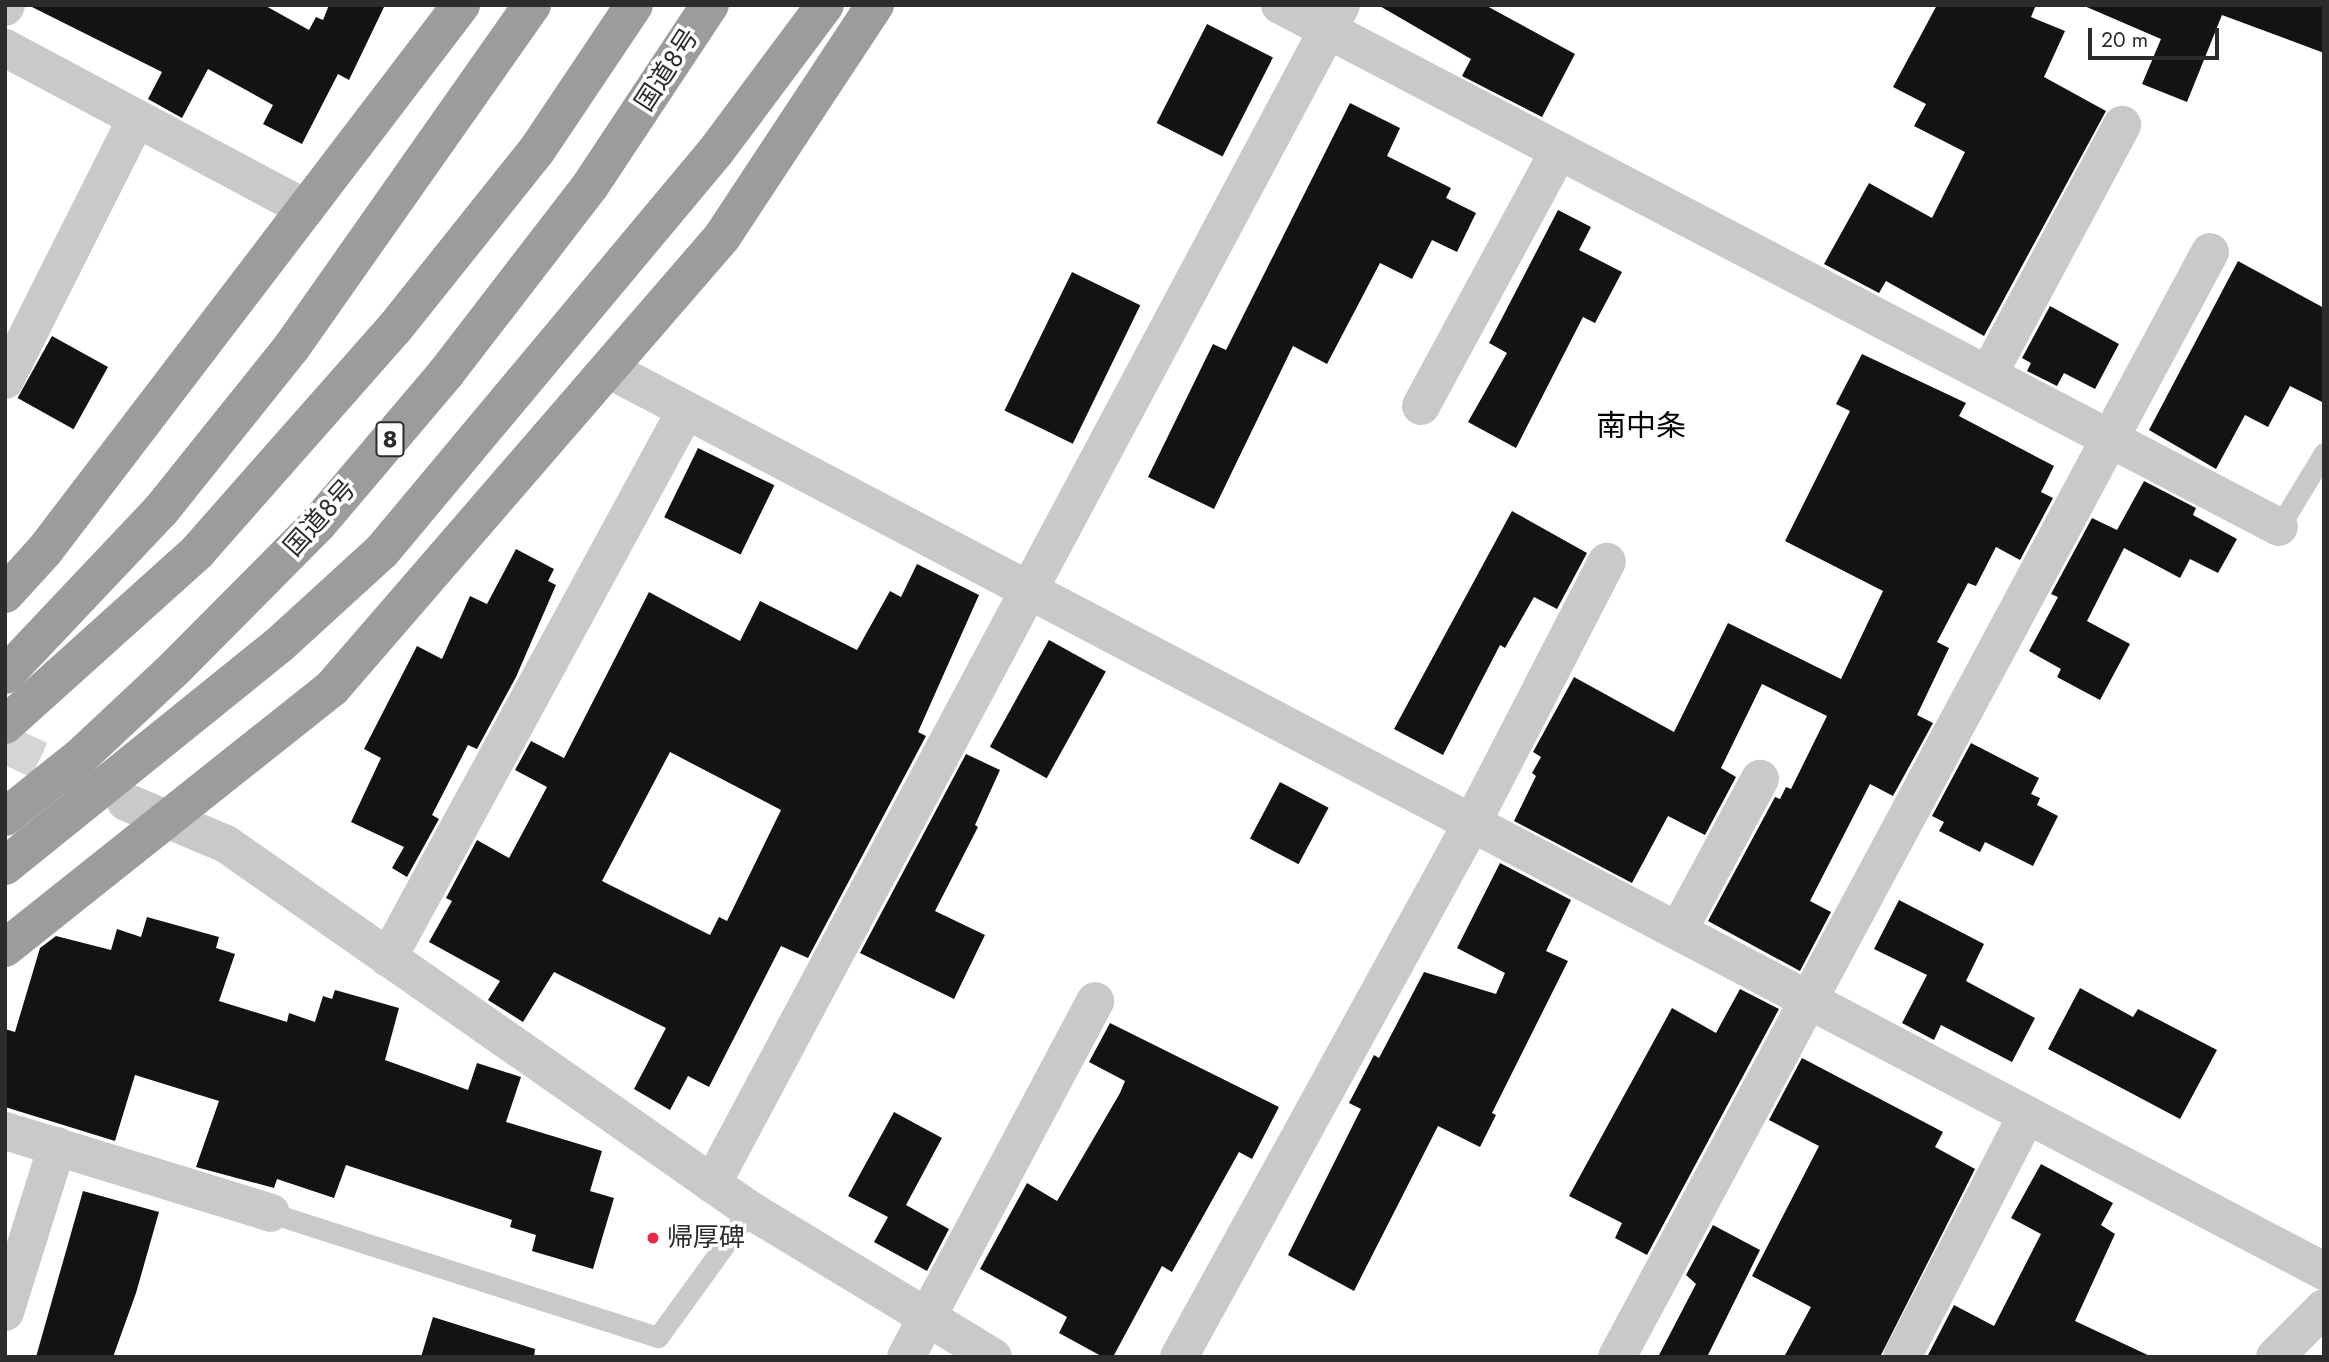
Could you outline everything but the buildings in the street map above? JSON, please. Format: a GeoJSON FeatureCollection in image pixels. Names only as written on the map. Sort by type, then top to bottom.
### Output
{"type":"FeatureCollection","features":[{"type":"Feature","properties":{"kind":"highway"},"geometry":{"type":"LineString","coordinates":[[5,594],[45,550],[460,5]]}},
{"type":"Feature","properties":{"kind":"highway"},"geometry":{"type":"LineString","coordinates":[[5,675],[34,649],[162,509],[291,348],[532,5]]}},
{"type":"Feature","properties":{"kind":"highway"},"geometry":{"type":"LineString","coordinates":[[5,725],[198,551],[394,329],[537,150],[634,5]]}},
{"type":"Feature","properties":{"kind":"highway","name":"国道8号"},"geometry":{"type":"LineString","coordinates":[[5,817],[79,757],[175,668],[318,524],[446,373],[590,187],[710,5]]}},
{"type":"Feature","properties":{"kind":"highway"},"geometry":{"type":"LineString","coordinates":[[5,866],[279,645],[382,551],[716,150],[825,5]]}},
{"type":"Feature","properties":{"kind":"highway"},"geometry":{"type":"LineString","coordinates":[[5,948],[332,688],[610,370],[722,237],[875,5]]}},
{"type":"Feature","properties":{"kind":"street"},"geometry":{"type":"LineString","coordinates":[[1280,5],[1335,18],[1559,151],[2280,527]]}},
{"type":"Feature","properties":{"kind":"street"},"geometry":{"type":"LineString","coordinates":[[712,1184],[1335,18]]}},
{"type":"Feature","properties":{"kind":"street"},"geometry":{"type":"LineString","coordinates":[[5,48],[306,209]]}},
{"type":"Feature","properties":{"kind":"street"},"geometry":{"type":"LineString","coordinates":[[5,380],[137,118]]}},
{"type":"Feature","properties":{"kind":"street"},"geometry":{"type":"LineString","coordinates":[[1988,375],[2122,125]]}},
{"type":"Feature","properties":{"kind":"street"},"geometry":{"type":"LineString","coordinates":[[1422,406],[1559,151]]}},
{"type":"Feature","properties":{"kind":"street"},"geometry":{"type":"LineString","coordinates":[[1617,1357],[2210,252]]}},
{"type":"Feature","properties":{"kind":"street"},"geometry":{"type":"LineString","coordinates":[[610,370],[2324,1271]]}},
{"type":"Feature","properties":{"kind":"street"},"geometry":{"type":"LineString","coordinates":[[388,958],[686,410]]}},
{"type":"Feature","properties":{"kind":"street"},"geometry":{"type":"LineString","coordinates":[[1179,1357],[1472,823],[1607,562]]}},
{"type":"Feature","properties":{"kind":"street"},"geometry":{"type":"LineString","coordinates":[[1678,931],[1760,779]]}},
{"type":"Feature","properties":{"kind":"street"},"geometry":{"type":"LineString","coordinates":[[126,802],[226,844],[750,1210],[993,1357]]}},
{"type":"Feature","properties":{"kind":"street"},"geometry":{"type":"LineString","coordinates":[[906,1357],[930,1318],[1095,1001]]}},
{"type":"Feature","properties":{"kind":"street"},"geometry":{"type":"LineString","coordinates":[[1902,1357],[2028,1115]]}},
{"type":"Feature","properties":{"kind":"street"},"geometry":{"type":"LineString","coordinates":[[5,1131],[271,1213]]}},
{"type":"Feature","properties":{"kind":"street"},"geometry":{"type":"LineString","coordinates":[[5,1312],[57,1146]]}},
{"type":"Feature","properties":{"kind":"street"},"geometry":{"type":"LineString","coordinates":[[2275,1357],[2324,1308]]}},
{"type":"Feature","properties":{"kind":"lane"},"geometry":{"type":"LineString","coordinates":[[2280,527],[2324,453]]}},
{"type":"Feature","properties":{"kind":"lane"},"geometry":{"type":"LineString","coordinates":[[271,1213],[658,1337],[750,1210]]}},
{"type":"Feature","properties":{"kind":"tunnel"},"geometry":{"type":"LineString","coordinates":[[5,744],[89,784]]}},
{"type":"Feature","properties":{"kind":"place","name":"帰厚碑"},"geometry":{"type":"Point","coordinates":[653,1238]}},
{"type":"Feature","properties":{"kind":"district","name":"南中条"},"geometry":{"type":"Point","coordinates":[1641,426]}}]}
